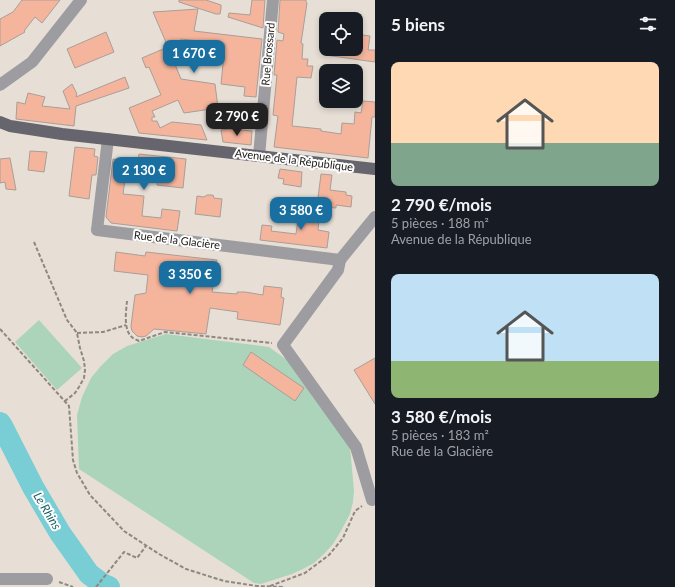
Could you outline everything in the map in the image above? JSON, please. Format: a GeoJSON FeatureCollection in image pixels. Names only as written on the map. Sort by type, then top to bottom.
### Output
{"type":"FeatureCollection","features":[{"type":"Feature","properties":{"kind":"main road","name":"Avenue de la République"},"geometry":{"type":"LineString","coordinates":[[0,122],[10,126],[62,134],[375,169]]}},
{"type":"Feature","properties":{"kind":"street"},"geometry":{"type":"LineString","coordinates":[[0,85],[32,62],[81,0]]}},
{"type":"Feature","properties":{"kind":"street","name":"Rue Brossard"},"geometry":{"type":"LineString","coordinates":[[259,156],[273,0]]}},
{"type":"Feature","properties":{"kind":"street","name":"Rue de la Glacière"},"geometry":{"type":"LineString","coordinates":[[108,139],[97,230],[340,260]]}},
{"type":"Feature","properties":{"kind":"street"},"geometry":{"type":"LineString","coordinates":[[372,500],[356,447],[283,345],[338,270],[340,260],[375,217]]}},
{"type":"Feature","properties":{"kind":"street"},"geometry":{"type":"LineString","coordinates":[[0,579],[47,578]]}},
{"type":"Feature","properties":{"kind":"path"},"geometry":{"type":"LineString","coordinates":[[34,242],[67,320],[77,333],[84,361],[84,378],[75,392],[65,401]]}},
{"type":"Feature","properties":{"kind":"path"},"geometry":{"type":"LineString","coordinates":[[127,302],[125,319],[127,329],[132,338],[139,341],[165,332],[283,345]]}},
{"type":"Feature","properties":{"kind":"path"},"geometry":{"type":"LineString","coordinates":[[77,333],[103,332],[126,325]]}},
{"type":"Feature","properties":{"kind":"path"},"geometry":{"type":"LineString","coordinates":[[0,329],[69,406],[73,460],[77,473],[90,495],[124,530],[146,546],[186,569],[224,581],[257,586],[285,587]]}},
{"type":"Feature","properties":{"kind":"path"},"geometry":{"type":"LineString","coordinates":[[269,586],[305,573],[329,555],[343,538],[355,511],[372,500]]}},
{"type":"Feature","properties":{"kind":"path"},"geometry":{"type":"LineString","coordinates":[[96,587],[124,552],[137,558],[146,546]]}},
{"type":"Feature","properties":{"kind":"path"},"geometry":{"type":"LineString","coordinates":[[47,578],[73,587]]}},
{"type":"Feature","properties":{"kind":"green space"},"geometry":{"type":"Polygon","coordinates":[[[39,320],[82,368],[57,390],[15,342],[39,320]]]}},
{"type":"Feature","properties":{"kind":"green space"},"geometry":{"type":"Polygon","coordinates":[[[166,334],[269,347],[290,362],[350,447],[354,491],[350,514],[333,544],[314,563],[292,574],[261,584],[254,583],[79,469],[77,415],[82,397],[91,378],[113,354],[127,346],[166,334]]]}},
{"type":"Feature","properties":{"kind":"building"},"geometry":{"type":"Polygon","coordinates":[[[22,0],[60,0],[42,23],[35,17],[24,31],[25,32],[0,46],[0,19],[13,12],[22,0]]]}},
{"type":"Feature","properties":{"kind":"building"},"geometry":{"type":"Polygon","coordinates":[[[179,0],[206,0],[221,5],[220,14],[179,2],[179,0]]]}},
{"type":"Feature","properties":{"kind":"building"},"geometry":{"type":"Polygon","coordinates":[[[252,0],[265,0],[263,28],[228,17],[229,13],[250,15],[252,0]]]}},
{"type":"Feature","properties":{"kind":"building"},"geometry":{"type":"Polygon","coordinates":[[[280,0],[306,0],[307,3],[301,43],[303,44],[302,59],[308,59],[307,66],[313,66],[311,78],[297,77],[292,126],[321,129],[321,131],[341,134],[342,123],[354,124],[355,112],[361,113],[363,101],[375,102],[375,117],[372,117],[368,158],[274,147],[278,116],[273,115],[277,75],[274,75],[277,40],[283,41],[284,34],[278,32],[280,0]]]}},
{"type":"Feature","properties":{"kind":"building"},"geometry":{"type":"Polygon","coordinates":[[[198,9],[194,31],[262,39],[256,97],[244,96],[245,87],[221,84],[225,44],[181,39],[174,62],[181,79],[215,84],[218,108],[184,113],[178,100],[152,111],[155,117],[152,117],[152,121],[157,121],[160,128],[172,122],[201,125],[207,140],[139,133],[129,108],[161,95],[149,67],[146,68],[142,58],[168,47],[153,12],[198,9]]]}},
{"type":"Feature","properties":{"kind":"building"},"geometry":{"type":"Polygon","coordinates":[[[106,32],[114,52],[75,68],[67,49],[106,32]]]}},
{"type":"Feature","properties":{"kind":"building"},"geometry":{"type":"Polygon","coordinates":[[[363,35],[370,36],[368,50],[375,50],[375,62],[332,56],[363,56],[363,35]]]}},
{"type":"Feature","properties":{"kind":"building"},"geometry":{"type":"Polygon","coordinates":[[[125,77],[129,88],[76,106],[74,126],[16,119],[17,102],[25,104],[28,93],[45,97],[42,106],[70,109],[63,91],[72,84],[77,94],[76,97],[125,77]]]}},
{"type":"Feature","properties":{"kind":"building"},"geometry":{"type":"Polygon","coordinates":[[[229,129],[252,131],[251,145],[223,142],[221,130],[229,129]]]}},
{"type":"Feature","properties":{"kind":"building"},"geometry":{"type":"Polygon","coordinates":[[[75,147],[95,149],[94,156],[98,157],[96,175],[92,175],[89,199],[69,196],[75,147]]]}},
{"type":"Feature","properties":{"kind":"building"},"geometry":{"type":"Polygon","coordinates":[[[30,151],[47,152],[44,172],[28,170],[30,151]]]}},
{"type":"Feature","properties":{"kind":"building"},"geometry":{"type":"Polygon","coordinates":[[[139,154],[186,159],[183,188],[157,185],[158,178],[126,173],[123,194],[144,196],[142,216],[161,218],[162,209],[180,211],[177,231],[111,223],[106,217],[113,159],[138,162],[139,154]]]}},
{"type":"Feature","properties":{"kind":"building"},"geometry":{"type":"Polygon","coordinates":[[[10,158],[16,190],[6,189],[5,182],[0,183],[0,159],[10,158]]]}},
{"type":"Feature","properties":{"kind":"building"},"geometry":{"type":"Polygon","coordinates":[[[280,169],[302,172],[301,187],[283,184],[284,179],[278,178],[280,169]]]}},
{"type":"Feature","properties":{"kind":"building"},"geometry":{"type":"Polygon","coordinates":[[[321,174],[332,175],[330,190],[346,192],[346,195],[352,196],[351,207],[336,205],[336,208],[317,206],[321,174]]]}},
{"type":"Feature","properties":{"kind":"building"},"geometry":{"type":"Polygon","coordinates":[[[207,195],[213,195],[214,198],[222,199],[220,217],[195,214],[197,196],[204,197],[207,195]]]}},
{"type":"Feature","properties":{"kind":"building"},"geometry":{"type":"Polygon","coordinates":[[[300,205],[320,208],[318,230],[329,232],[327,248],[260,240],[262,225],[272,226],[271,231],[296,234],[300,205]]]}},
{"type":"Feature","properties":{"kind":"building"},"geometry":{"type":"Polygon","coordinates":[[[116,252],[145,256],[146,252],[217,260],[212,292],[237,294],[237,292],[245,292],[263,295],[264,286],[282,288],[281,297],[284,298],[280,325],[237,319],[238,312],[210,308],[206,334],[154,329],[146,336],[137,336],[132,331],[131,326],[135,295],[146,293],[148,275],[114,271],[116,252]]]}},
{"type":"Feature","properties":{"kind":"building"},"geometry":{"type":"Polygon","coordinates":[[[251,352],[304,388],[295,401],[243,365],[251,352]]]}},
{"type":"Feature","properties":{"kind":"building"},"geometry":{"type":"Polygon","coordinates":[[[375,358],[375,404],[354,370],[375,358]]]}},
{"type":"Feature","properties":{"kind":"waterway","name":"Le Rhins"},"geometry":{"type":"LineString","coordinates":[[0,423],[33,487],[60,533],[89,574],[109,587]]}}]}
